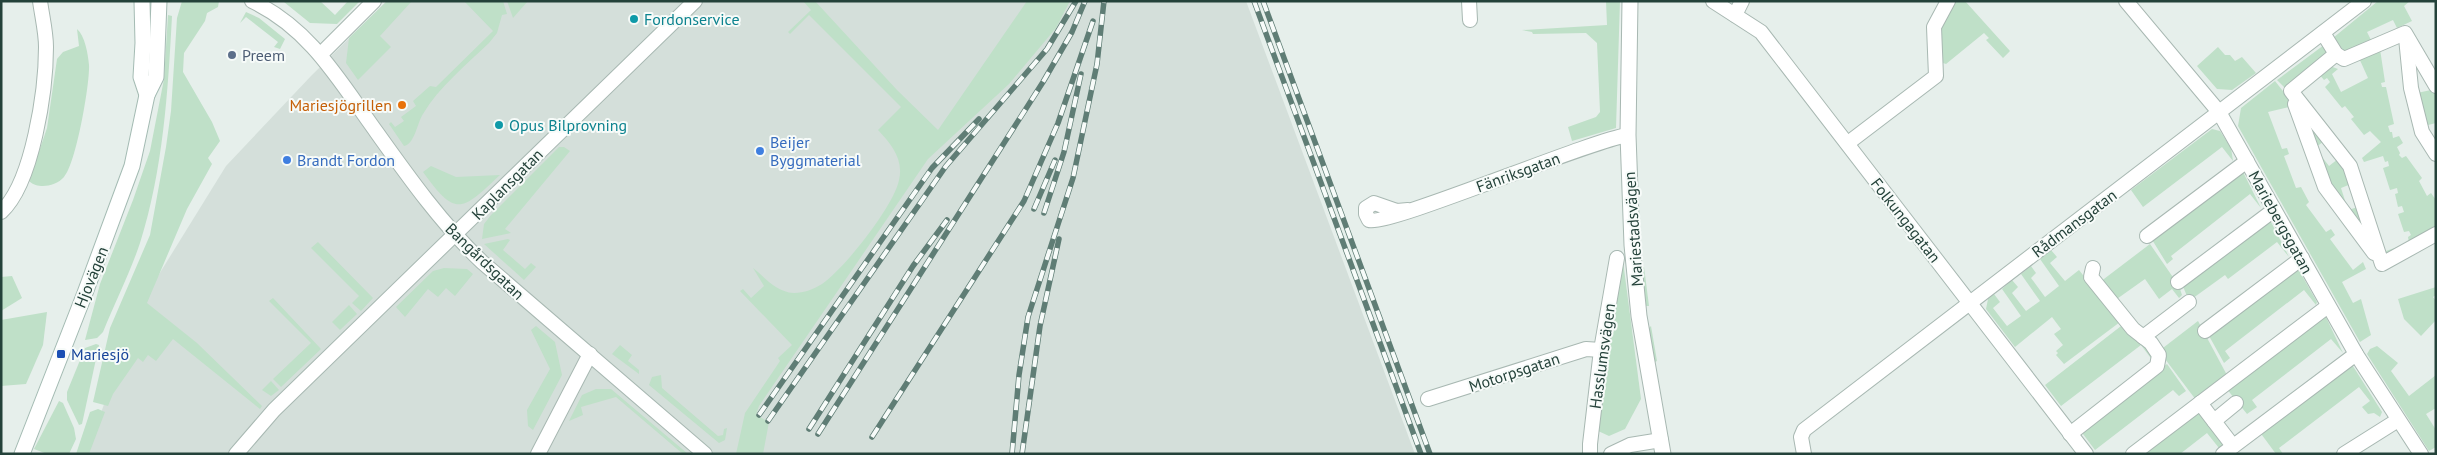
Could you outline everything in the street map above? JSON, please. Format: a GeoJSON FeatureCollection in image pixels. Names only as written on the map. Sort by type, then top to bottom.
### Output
{"type":"FeatureCollection","features":[{"type":"Feature","properties":{"kind":"main road","name":"Hjovägen"},"geometry":{"type":"LineString","coordinates":[[142,1],[144,44],[141,77],[147,95]]}},
{"type":"Feature","properties":{"kind":"main road","name":"Hjovägen"},"geometry":{"type":"LineString","coordinates":[[22,454],[132,166],[147,95],[156,77],[160,1]]}},
{"type":"Feature","properties":{"kind":"main road","name":"Mariestadsvägen"},"geometry":{"type":"LineString","coordinates":[[1630,1],[1628,135],[1632,254],[1639,316],[1662,447]]}},
{"type":"Feature","properties":{"kind":"street"},"geometry":{"type":"LineString","coordinates":[[1,212],[18,187],[44,99],[46,45],[40,1]]}},
{"type":"Feature","properties":{"kind":"street","name":"Bangårdsgatan"},"geometry":{"type":"LineString","coordinates":[[252,1],[271,11],[321,54],[454,236],[705,454]]}},
{"type":"Feature","properties":{"kind":"street"},"geometry":{"type":"LineString","coordinates":[[321,54],[374,1]]}},
{"type":"Feature","properties":{"kind":"street","name":"Kaplansgatan"},"geometry":{"type":"LineString","coordinates":[[236,454],[274,410],[695,1]]}},
{"type":"Feature","properties":{"kind":"street"},"geometry":{"type":"LineString","coordinates":[[1469,1],[1470,20]]}},
{"type":"Feature","properties":{"kind":"street","name":"Folkungagatan"},"geometry":{"type":"LineString","coordinates":[[1712,1],[1761,32],[2086,454]]}},
{"type":"Feature","properties":{"kind":"street"},"geometry":{"type":"LineString","coordinates":[[1735,14],[1742,1]]}},
{"type":"Feature","properties":{"kind":"street"},"geometry":{"type":"LineString","coordinates":[[1848,143],[1936,76],[1934,27],[1948,1]]}},
{"type":"Feature","properties":{"kind":"street","name":"Mariebergsgatan"},"geometry":{"type":"LineString","coordinates":[[2126,1],[2219,112],[2356,354],[2421,454]]}},
{"type":"Feature","properties":{"kind":"street","name":"Rådmansgatan"},"geometry":{"type":"LineString","coordinates":[[1804,454],[1801,438],[1804,430],[2364,1]]}},
{"type":"Feature","properties":{"kind":"street"},"geometry":{"type":"LineString","coordinates":[[2323,33],[2336,54],[2344,60],[2405,33]]}},
{"type":"Feature","properties":{"kind":"street"},"geometry":{"type":"LineString","coordinates":[[2405,33],[2435,84],[2411,88]]}},
{"type":"Feature","properties":{"kind":"street"},"geometry":{"type":"LineString","coordinates":[[2405,33],[2411,88],[2422,132],[2436,154]]}},
{"type":"Feature","properties":{"kind":"street"},"geometry":{"type":"LineString","coordinates":[[2291,91],[2336,54]]}},
{"type":"Feature","properties":{"kind":"street"},"geometry":{"type":"LineString","coordinates":[[2291,91],[2350,166],[2382,264]]}},
{"type":"Feature","properties":{"kind":"street"},"geometry":{"type":"LineString","coordinates":[[2291,91],[2325,187],[2382,264]]}},
{"type":"Feature","properties":{"kind":"street"},"geometry":{"type":"LineString","coordinates":[[2422,132],[2436,129]]}},
{"type":"Feature","properties":{"kind":"street","name":"Fänriksgatan"},"geometry":{"type":"LineString","coordinates":[[1408,210],[1575,151],[1628,135]]}},
{"type":"Feature","properties":{"kind":"street"},"geometry":{"type":"LineString","coordinates":[[2147,236],[2247,161]]}},
{"type":"Feature","properties":{"kind":"street"},"geometry":{"type":"LineString","coordinates":[[2178,282],[2274,210]]}},
{"type":"Feature","properties":{"kind":"street"},"geometry":{"type":"LineString","coordinates":[[2382,264],[2436,234]]}},
{"type":"Feature","properties":{"kind":"street","name":"Hasslumsvägen"},"geometry":{"type":"LineString","coordinates":[[1590,454],[1601,350],[1616,258]]}},
{"type":"Feature","properties":{"kind":"street"},"geometry":{"type":"LineString","coordinates":[[2205,331],[2302,258]]}},
{"type":"Feature","properties":{"kind":"street"},"geometry":{"type":"LineString","coordinates":[[2070,434],[2157,366],[2159,355],[2133,329],[2091,277],[2093,268]]}},
{"type":"Feature","properties":{"kind":"street"},"geometry":{"type":"LineString","coordinates":[[2143,337],[2188,302]]}},
{"type":"Feature","properties":{"kind":"street"},"geometry":{"type":"LineString","coordinates":[[2132,454],[2328,306]]}},
{"type":"Feature","properties":{"kind":"street","name":"Motorpsgatan"},"geometry":{"type":"LineString","coordinates":[[1428,399],[1586,349],[1601,350]]}},
{"type":"Feature","properties":{"kind":"street"},"geometry":{"type":"LineString","coordinates":[[538,454],[590,354]]}},
{"type":"Feature","properties":{"kind":"street"},"geometry":{"type":"LineString","coordinates":[[2200,403],[2214,420],[2228,450],[2356,354]]}},
{"type":"Feature","properties":{"kind":"street"},"geometry":{"type":"LineString","coordinates":[[2214,420],[2236,403]]}},
{"type":"Feature","properties":{"kind":"street"},"geometry":{"type":"LineString","coordinates":[[2344,454],[2398,420]]}},
{"type":"Feature","properties":{"kind":"street"},"geometry":{"type":"LineString","coordinates":[[1611,454],[1630,445],[1662,447]]}},
{"type":"Feature","properties":{"kind":"shaded area"},"geometry":{"type":"Polygon","coordinates":[[[387,1],[1246,1],[1415,454],[86,454],[140,305],[226,166],[311,76],[387,1]]]}},
{"type":"Feature","properties":{"kind":"green space"},"geometry":{"type":"Polygon","coordinates":[[[182,1],[219,1],[218,7],[207,13],[205,21],[184,53],[183,72],[212,122],[220,141],[208,158],[212,164],[187,209],[147,303],[197,343],[262,406],[260,409],[173,339],[156,361],[148,355],[143,362],[138,358],[113,394],[108,406],[93,402],[110,328],[150,235],[171,111],[177,18],[182,1]]]}},
{"type":"Feature","properties":{"kind":"green space"},"geometry":{"type":"Polygon","coordinates":[[[320,1],[335,15],[348,1],[360,1],[337,24],[310,23],[284,2],[320,1]]]}},
{"type":"Feature","properties":{"kind":"green space"},"geometry":{"type":"Polygon","coordinates":[[[387,1],[412,1],[380,36],[391,47],[358,80],[346,63],[349,38],[387,1]]]}},
{"type":"Feature","properties":{"kind":"green space"},"geometry":{"type":"Polygon","coordinates":[[[464,1],[503,1],[507,14],[502,15],[497,33],[489,43],[453,77],[429,104],[411,141],[404,146],[389,124],[391,122],[395,127],[404,121],[401,117],[416,106],[413,101],[430,86],[436,87],[493,31],[464,1]]]}},
{"type":"Feature","properties":{"kind":"green space"},"geometry":{"type":"Polygon","coordinates":[[[507,1],[528,1],[513,18],[507,1]]]}},
{"type":"Feature","properties":{"kind":"green space"},"geometry":{"type":"Polygon","coordinates":[[[803,1],[815,1],[897,90],[938,130],[1027,1],[1070,1],[1056,28],[1009,84],[928,159],[759,406],[756,415],[769,422],[763,454],[736,454],[745,413],[780,361],[778,358],[792,345],[740,291],[743,289],[751,298],[764,286],[753,268],[771,284],[787,292],[805,291],[822,284],[843,265],[867,236],[888,205],[899,180],[900,165],[898,159],[892,146],[878,130],[901,107],[809,15],[790,34],[788,32],[811,10],[803,1]]]}},
{"type":"Feature","properties":{"kind":"green space"},"geometry":{"type":"Polygon","coordinates":[[[1606,1],[1620,1],[1616,128],[1572,141],[1568,127],[1596,117],[1600,112],[1597,43],[1586,33],[1533,34],[1532,32],[1522,30],[1607,25],[1606,1]]]}},
{"type":"Feature","properties":{"kind":"green space"},"geometry":{"type":"Polygon","coordinates":[[[1956,1],[1965,1],[2010,51],[2003,58],[1986,40],[1989,38],[1984,33],[1946,64],[1943,63],[1940,30],[1956,1]]]}},
{"type":"Feature","properties":{"kind":"green space"},"geometry":{"type":"Polygon","coordinates":[[[2378,1],[2410,1],[2404,6],[2412,21],[2397,28],[2393,20],[2367,32],[2371,40],[2345,52],[2333,38],[2378,1]]]}},
{"type":"Feature","properties":{"kind":"green space"},"geometry":{"type":"Polygon","coordinates":[[[246,12],[259,18],[285,39],[280,49],[274,47],[278,42],[246,17],[240,23],[246,12]]]}},
{"type":"Feature","properties":{"kind":"green space"},"geometry":{"type":"Polygon","coordinates":[[[168,15],[172,16],[169,73],[159,160],[148,216],[136,254],[103,332],[97,338],[85,340],[100,284],[150,151],[164,79],[168,15]]]}},
{"type":"Feature","properties":{"kind":"green space"},"geometry":{"type":"Polygon","coordinates":[[[77,29],[87,51],[89,75],[85,105],[73,157],[69,169],[60,181],[46,186],[37,185],[29,181],[47,128],[57,59],[63,52],[79,46],[77,29]]]}},
{"type":"Feature","properties":{"kind":"green space"},"geometry":{"type":"Polygon","coordinates":[[[2324,45],[2327,55],[2285,88],[2277,80],[2324,45]]]}},
{"type":"Feature","properties":{"kind":"green space"},"geometry":{"type":"Polygon","coordinates":[[[2218,47],[2225,55],[2230,55],[2235,61],[2242,57],[2256,73],[2232,90],[2217,89],[2197,66],[2218,47]]]}},
{"type":"Feature","properties":{"kind":"green space"},"geometry":{"type":"Polygon","coordinates":[[[2380,49],[2385,82],[2381,83],[2382,87],[2386,87],[2394,124],[2388,126],[2390,132],[2392,132],[2393,138],[2399,136],[2403,143],[2397,147],[2399,155],[2402,158],[2406,156],[2422,178],[2419,181],[2427,196],[2431,193],[2436,200],[2436,230],[2388,254],[2383,252],[2409,243],[2408,237],[2411,235],[2409,231],[2404,232],[2398,214],[2404,212],[2402,206],[2398,207],[2395,194],[2398,193],[2397,188],[2390,190],[2383,168],[2389,166],[2388,161],[2385,162],[2383,156],[2364,162],[2362,158],[2381,142],[2370,131],[2364,135],[2351,119],[2354,117],[2345,106],[2342,108],[2325,87],[2330,82],[2327,78],[2324,80],[2319,74],[2330,66],[2338,69],[2332,74],[2341,92],[2368,78],[2359,58],[2380,49]]]}},
{"type":"Feature","properties":{"kind":"green space"},"geometry":{"type":"Polygon","coordinates":[[[2275,81],[2290,100],[2289,107],[2268,112],[2282,149],[2287,148],[2289,154],[2284,156],[2296,188],[2301,187],[2309,202],[2306,205],[2326,232],[2331,229],[2335,235],[2330,239],[2353,270],[2363,262],[2366,269],[2342,282],[2353,303],[2361,299],[2371,335],[2360,342],[2238,126],[2241,108],[2275,81]]]}},
{"type":"Feature","properties":{"kind":"green space"},"geometry":{"type":"Polygon","coordinates":[[[2431,90],[2436,93],[2436,123],[2424,126],[2417,93],[2431,90]]]}},
{"type":"Feature","properties":{"kind":"green space"},"geometry":{"type":"Polygon","coordinates":[[[2303,114],[2324,141],[2315,148],[2329,166],[2338,159],[2347,170],[2351,184],[2341,188],[2348,210],[2358,207],[2369,241],[2326,184],[2303,114]]]}},
{"type":"Feature","properties":{"kind":"green space"},"geometry":{"type":"Polygon","coordinates":[[[2212,129],[2220,131],[2231,148],[2233,161],[2222,147],[2143,207],[2131,190],[2212,129]]]}},
{"type":"Feature","properties":{"kind":"green space"},"geometry":{"type":"Polygon","coordinates":[[[559,147],[564,147],[570,151],[505,229],[511,233],[482,239],[484,224],[491,215],[559,147]]]}},
{"type":"Feature","properties":{"kind":"green space"},"geometry":{"type":"Polygon","coordinates":[[[431,166],[456,177],[500,175],[468,202],[452,203],[434,187],[423,172],[431,166]]]}},
{"type":"Feature","properties":{"kind":"green space"},"geometry":{"type":"Polygon","coordinates":[[[2242,170],[2261,208],[2250,194],[2171,256],[2173,259],[2167,264],[2151,238],[2242,170]]]}},
{"type":"Feature","properties":{"kind":"green space"},"geometry":{"type":"Polygon","coordinates":[[[2269,218],[2289,257],[2277,242],[2228,279],[2225,275],[2189,301],[2182,284],[2269,218]]]}},
{"type":"Feature","properties":{"kind":"green space"},"geometry":{"type":"Polygon","coordinates":[[[510,240],[503,250],[525,269],[531,263],[536,267],[524,280],[484,244],[510,240]]]}},
{"type":"Feature","properties":{"kind":"green space"},"geometry":{"type":"Polygon","coordinates":[[[318,242],[373,298],[361,311],[352,303],[359,296],[311,248],[318,242]]]}},
{"type":"Feature","properties":{"kind":"green space"},"geometry":{"type":"Polygon","coordinates":[[[2150,244],[2179,286],[2182,295],[2179,298],[2172,289],[2159,299],[2145,279],[2114,301],[2100,282],[2150,244]]]}},
{"type":"Feature","properties":{"kind":"green space"},"geometry":{"type":"Polygon","coordinates":[[[2051,250],[2057,257],[2050,263],[2065,281],[2079,270],[2120,322],[2064,364],[2056,355],[2058,353],[2056,351],[2063,345],[2054,334],[2061,329],[2052,317],[2015,347],[1986,309],[1988,299],[1994,294],[2000,302],[1993,308],[2007,326],[2021,316],[2002,289],[2012,280],[2018,287],[2012,293],[2026,311],[2040,301],[2021,274],[2031,266],[2036,273],[2031,278],[2045,297],[2059,286],[2040,259],[2051,250]]]}},
{"type":"Feature","properties":{"kind":"green space"},"geometry":{"type":"Polygon","coordinates":[[[1623,261],[1641,399],[1625,429],[1609,436],[1596,430],[1606,352],[1623,261]]]}},
{"type":"Feature","properties":{"kind":"green space"},"geometry":{"type":"Polygon","coordinates":[[[2296,265],[2317,302],[2316,305],[2304,290],[2225,351],[2230,358],[2224,363],[2208,334],[2296,265]]]}},
{"type":"Feature","properties":{"kind":"green space"},"geometry":{"type":"Polygon","coordinates":[[[1644,267],[1649,306],[1646,306],[1641,268],[1644,267]]]}},
{"type":"Feature","properties":{"kind":"green space"},"geometry":{"type":"Polygon","coordinates":[[[444,268],[467,269],[473,274],[455,296],[446,288],[438,297],[428,289],[405,317],[396,307],[433,271],[444,268]]]}},
{"type":"Feature","properties":{"kind":"green space"},"geometry":{"type":"Polygon","coordinates":[[[12,276],[22,298],[1,311],[1,277],[12,276]]]}},
{"type":"Feature","properties":{"kind":"green space"},"geometry":{"type":"Polygon","coordinates":[[[2436,287],[2436,295],[2433,297],[2436,301],[2436,320],[2421,336],[2404,319],[2398,299],[2436,287]]]}},
{"type":"Feature","properties":{"kind":"green space"},"geometry":{"type":"Polygon","coordinates":[[[273,298],[321,349],[281,387],[273,379],[311,343],[269,301],[273,298]]]}},
{"type":"Feature","properties":{"kind":"green space"},"geometry":{"type":"Polygon","coordinates":[[[349,305],[357,314],[340,330],[332,322],[349,305]]]}},
{"type":"Feature","properties":{"kind":"green space"},"geometry":{"type":"Polygon","coordinates":[[[47,312],[43,345],[26,384],[1,386],[1,320],[47,312]]]}},
{"type":"Feature","properties":{"kind":"green space"},"geometry":{"type":"Polygon","coordinates":[[[2324,313],[2343,353],[2331,339],[2252,400],[2257,407],[2247,414],[2226,388],[2324,313]]]}},
{"type":"Feature","properties":{"kind":"green space"},"geometry":{"type":"Polygon","coordinates":[[[2198,321],[2228,377],[2196,400],[2159,351],[2198,321]]]}},
{"type":"Feature","properties":{"kind":"green space"},"geometry":{"type":"Polygon","coordinates":[[[2125,323],[2149,344],[2153,361],[2141,345],[2061,406],[2045,385],[2125,323]]]}},
{"type":"Feature","properties":{"kind":"green space"},"geometry":{"type":"Polygon","coordinates":[[[536,326],[555,342],[562,375],[533,430],[528,426],[527,410],[550,369],[531,330],[536,326]]]}},
{"type":"Feature","properties":{"kind":"green space"},"geometry":{"type":"Polygon","coordinates":[[[1651,326],[1657,361],[1655,362],[1649,328],[1651,326]]]}},
{"type":"Feature","properties":{"kind":"green space"},"geometry":{"type":"Polygon","coordinates":[[[96,344],[99,345],[82,424],[79,425],[67,400],[67,392],[85,348],[96,344]]]}},
{"type":"Feature","properties":{"kind":"green space"},"geometry":{"type":"Polygon","coordinates":[[[620,345],[632,355],[628,361],[639,370],[639,374],[612,354],[620,345]]]}},
{"type":"Feature","properties":{"kind":"green space"},"geometry":{"type":"Polygon","coordinates":[[[2377,346],[2398,363],[2391,371],[2409,396],[2436,375],[2436,408],[2426,414],[2436,430],[2436,447],[2429,451],[2367,354],[2370,349],[2377,346]]]}},
{"type":"Feature","properties":{"kind":"green space"},"geometry":{"type":"Polygon","coordinates":[[[2351,363],[2382,412],[2380,417],[2374,413],[2368,414],[2362,407],[2370,401],[2359,387],[2279,448],[2283,454],[2276,454],[2259,431],[2351,363]]]}},
{"type":"Feature","properties":{"kind":"green space"},"geometry":{"type":"Polygon","coordinates":[[[2167,364],[2186,391],[2179,396],[2173,390],[2095,450],[2080,430],[2167,364]]]}},
{"type":"Feature","properties":{"kind":"green space"},"geometry":{"type":"Polygon","coordinates":[[[661,375],[662,388],[718,436],[723,435],[724,429],[727,428],[725,440],[719,443],[649,385],[652,377],[661,375]]]}},
{"type":"Feature","properties":{"kind":"green space"},"geometry":{"type":"Polygon","coordinates":[[[271,381],[279,390],[271,396],[262,390],[271,381]]]}},
{"type":"Feature","properties":{"kind":"green space"},"geometry":{"type":"Polygon","coordinates":[[[596,389],[611,389],[688,454],[683,454],[616,397],[581,407],[583,415],[569,421],[582,395],[596,389]]]}},
{"type":"Feature","properties":{"kind":"green space"},"geometry":{"type":"Polygon","coordinates":[[[59,401],[63,403],[74,428],[76,439],[69,454],[47,454],[34,449],[59,401]]]}},
{"type":"Feature","properties":{"kind":"green space"},"geometry":{"type":"Polygon","coordinates":[[[2198,408],[2220,436],[2223,445],[2219,448],[2207,433],[2180,454],[2139,454],[2198,408]]]}},
{"type":"Feature","properties":{"kind":"green space"},"geometry":{"type":"Polygon","coordinates":[[[98,409],[105,412],[89,454],[76,454],[90,412],[98,409]]]}},
{"type":"Feature","properties":{"kind":"railway"},"geometry":{"type":"LineString","coordinates":[[768,421],[946,166],[1047,49],[1076,1]]}},
{"type":"Feature","properties":{"kind":"railway"},"geometry":{"type":"LineString","coordinates":[[818,434],[1043,82],[1072,32],[1085,1]]}},
{"type":"Feature","properties":{"kind":"railway"},"geometry":{"type":"LineString","coordinates":[[1012,454],[1019,375],[1028,317],[1073,178],[1097,64],[1104,1]]}},
{"type":"Feature","properties":{"kind":"railway"},"geometry":{"type":"LineString","coordinates":[[1254,1],[1421,454]]}},
{"type":"Feature","properties":{"kind":"railway"},"geometry":{"type":"LineString","coordinates":[[1263,1],[1430,454]]}},
{"type":"Feature","properties":{"kind":"railway"},"geometry":{"type":"LineString","coordinates":[[872,437],[1024,201],[1058,123],[1093,21]]}},
{"type":"Feature","properties":{"kind":"railway"},"geometry":{"type":"LineString","coordinates":[[1044,213],[1064,152],[1081,74]]}},
{"type":"Feature","properties":{"kind":"railway"},"geometry":{"type":"LineString","coordinates":[[759,415],[932,168],[979,119]]}},
{"type":"Feature","properties":{"kind":"railway"},"geometry":{"type":"LineString","coordinates":[[1034,209],[1055,160]]}},
{"type":"Feature","properties":{"kind":"railway"},"geometry":{"type":"LineString","coordinates":[[809,429],[913,266],[947,220]]}},
{"type":"Feature","properties":{"kind":"railway"},"geometry":{"type":"LineString","coordinates":[[1022,454],[1040,326],[1059,239]]}},
{"type":"Feature","properties":{"kind":"place","name":"Fordonservice"},"geometry":{"type":"Point","coordinates":[634,19]}},
{"type":"Feature","properties":{"kind":"place","name":"Preem"},"geometry":{"type":"Point","coordinates":[232,55]}},
{"type":"Feature","properties":{"kind":"place","name":"Mariesjögrillen"},"geometry":{"type":"Point","coordinates":[402,105]}},
{"type":"Feature","properties":{"kind":"place","name":"Opus Bilprovning"},"geometry":{"type":"Point","coordinates":[499,125]}},
{"type":"Feature","properties":{"kind":"place","name":"Beijer Byggmaterial"},"geometry":{"type":"Point","coordinates":[760,151]}},
{"type":"Feature","properties":{"kind":"place","name":"Brandt Fordon"},"geometry":{"type":"Point","coordinates":[287,160]}},
{"type":"Feature","properties":{"kind":"place","name":"Mariesjö"},"geometry":{"type":"Point","coordinates":[61,354]}}]}
